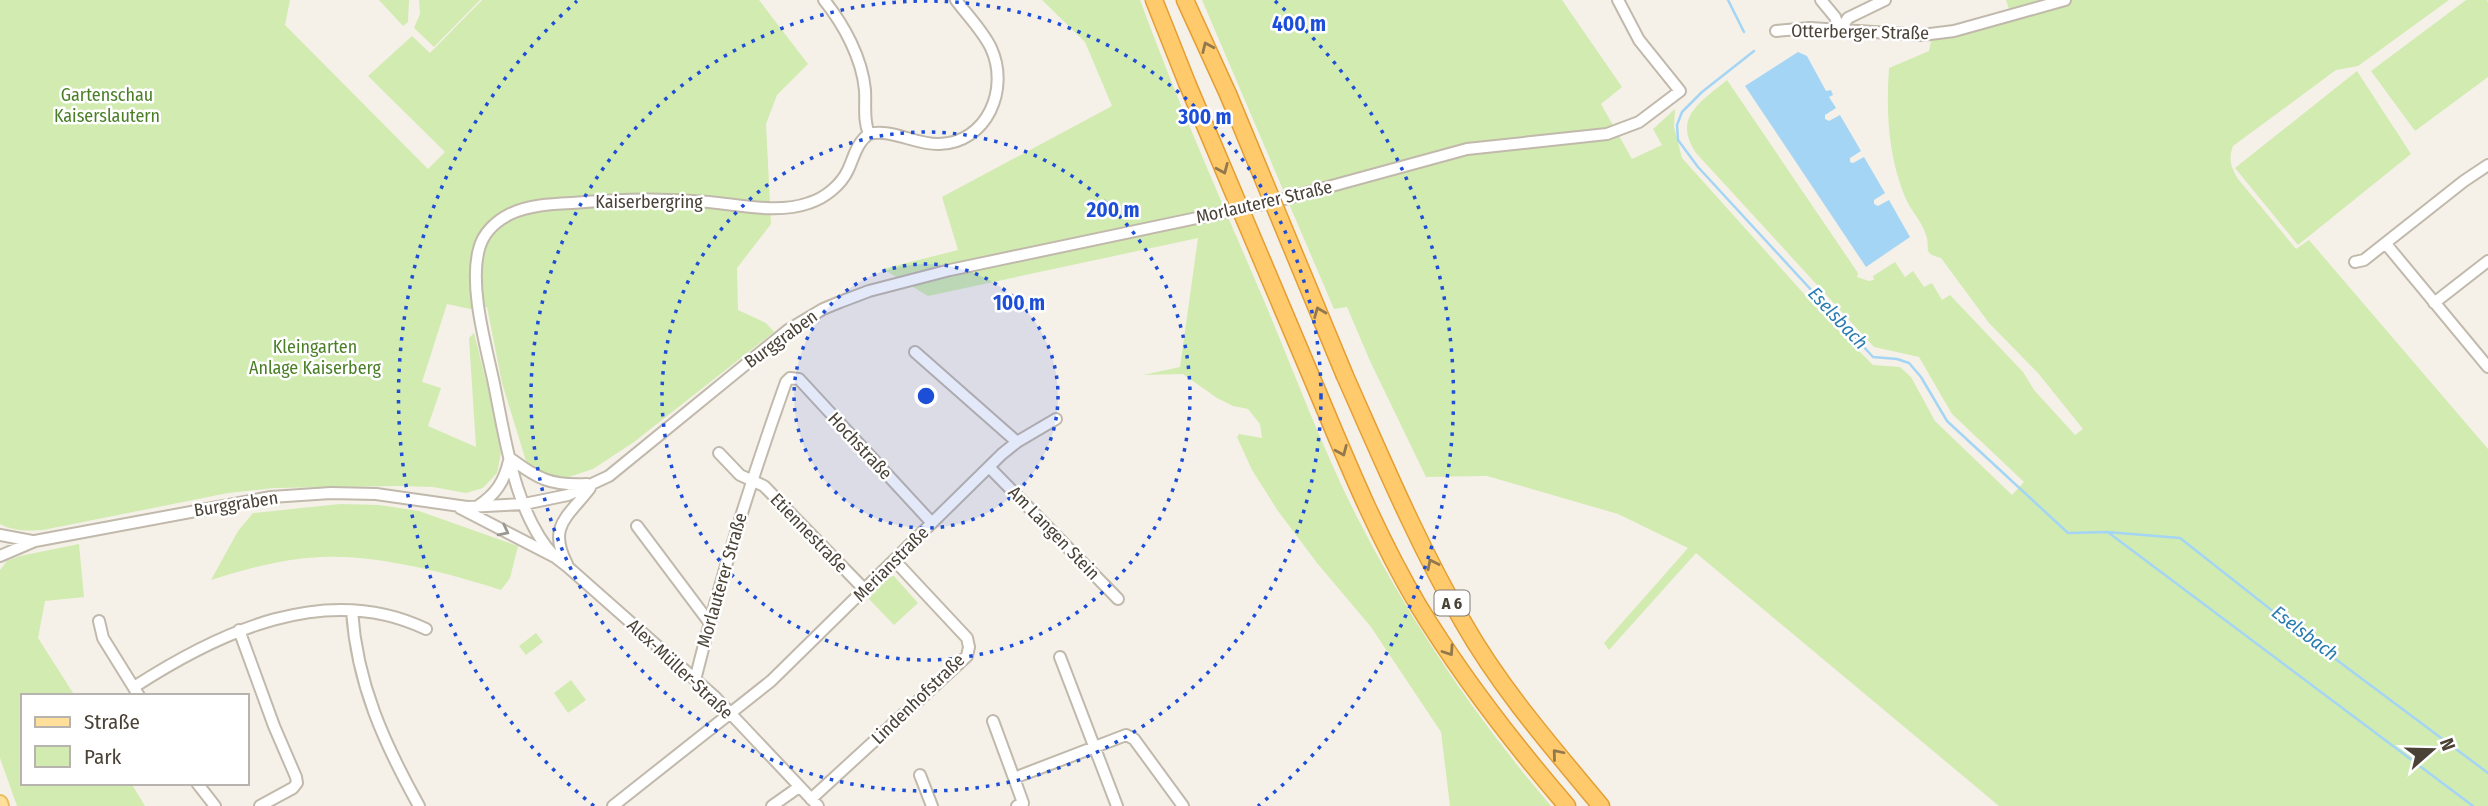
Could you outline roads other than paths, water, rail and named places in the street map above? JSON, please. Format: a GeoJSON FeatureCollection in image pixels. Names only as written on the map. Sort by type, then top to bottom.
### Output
{"type":"FeatureCollection","features":[{"type":"Feature","properties":{"kind":"highway","name":"A 6"},"geometry":{"type":"LineString","coordinates":[[1154,0],[1356,484],[1382,540],[1419,606],[1489,708],[1567,806]]}},
{"type":"Feature","properties":{"kind":"highway","name":"A 6"},"geometry":{"type":"LineString","coordinates":[[1185,0],[1228,94],[1345,376],[1412,525],[1463,622],[1524,713],[1601,806]]}},
{"type":"Feature","properties":{"kind":"street"},"geometry":{"type":"LineString","coordinates":[[824,0],[840,23],[859,64],[865,89],[864,116],[869,134],[881,132],[937,144],[956,142],[983,124],[997,94],[999,76],[990,46],[956,0]]}},
{"type":"Feature","properties":{"kind":"street","name":"Morlauterer Straße"},"geometry":{"type":"LineString","coordinates":[[840,302],[893,284],[950,270],[1273,202],[1467,149],[1607,134],[1639,122],[1680,91],[1639,40],[1618,0]]}},
{"type":"Feature","properties":{"kind":"street"},"geometry":{"type":"LineString","coordinates":[[1821,0],[1835,18],[1840,30]]}},
{"type":"Feature","properties":{"kind":"street"},"geometry":{"type":"LineString","coordinates":[[1840,30],[1848,18],[1885,0]]}},
{"type":"Feature","properties":{"kind":"street","name":"Otterberger Straße"},"geometry":{"type":"LineString","coordinates":[[1776,31],[1805,28],[1922,35],[1954,31],[2065,0]]}},
{"type":"Feature","properties":{"kind":"street","name":"Kaiserbergring"},"geometry":{"type":"LineString","coordinates":[[524,505],[510,458],[483,334],[477,289],[479,248],[486,233],[508,215],[537,206],[603,200],[674,199],[780,208],[809,203],[830,192],[847,173],[859,144],[869,134]]}},
{"type":"Feature","properties":{"kind":"street"},"geometry":{"type":"LineString","coordinates":[[2355,262],[2364,260],[2386,244],[2463,181],[2488,165]]}},
{"type":"Feature","properties":{"kind":"street"},"geometry":{"type":"LineString","coordinates":[[2386,244],[2488,367]]}},
{"type":"Feature","properties":{"kind":"street"},"geometry":{"type":"LineString","coordinates":[[2434,303],[2488,261]]}},
{"type":"Feature","properties":{"kind":"street","name":"Burggraben"},"geometry":{"type":"LineString","coordinates":[[0,556],[35,541],[271,497],[331,493],[376,494],[476,507],[524,505],[568,495],[609,476],[788,330],[840,302]]}},
{"type":"Feature","properties":{"kind":"street"},"geometry":{"type":"LineString","coordinates":[[915,352],[1017,442]]}},
{"type":"Feature","properties":{"kind":"street","name":"Hochstraße"},"geometry":{"type":"LineString","coordinates":[[786,382],[794,377],[799,379],[932,523]]}},
{"type":"Feature","properties":{"kind":"street","name":"Morlauterer Straße"},"geometry":{"type":"LineString","coordinates":[[695,680],[709,622],[751,481],[786,382]]}},
{"type":"Feature","properties":{"kind":"street","name":"Merianstraße"},"geometry":{"type":"LineString","coordinates":[[729,713],[771,681],[989,467],[1017,442],[1056,419]]}},
{"type":"Feature","properties":{"kind":"street"},"geometry":{"type":"LineString","coordinates":[[719,453],[740,475],[751,481]]}},
{"type":"Feature","properties":{"kind":"street"},"geometry":{"type":"LineString","coordinates":[[476,507],[499,488],[505,478],[510,458],[541,480],[567,485],[593,484]]}},
{"type":"Feature","properties":{"kind":"street","name":"Am Langen Stein"},"geometry":{"type":"LineString","coordinates":[[989,467],[1118,599]]}},
{"type":"Feature","properties":{"kind":"street","name":"Etiennestraße"},"geometry":{"type":"LineString","coordinates":[[751,481],[764,486],[865,590]]}},
{"type":"Feature","properties":{"kind":"street","name":"Burggraben"},"geometry":{"type":"LineString","coordinates":[[568,566],[558,544],[558,531],[565,518],[593,484]]}},
{"type":"Feature","properties":{"kind":"street","name":"Alex-Müller-Straße"},"geometry":{"type":"LineString","coordinates":[[453,504],[568,566],[695,680],[815,802]]}},
{"type":"Feature","properties":{"kind":"street","name":"Alex-Müller-Straße"},"geometry":{"type":"LineString","coordinates":[[524,505],[539,538],[555,557]]}},
{"type":"Feature","properties":{"kind":"street"},"geometry":{"type":"LineString","coordinates":[[637,526],[709,622]]}},
{"type":"Feature","properties":{"kind":"street"},"geometry":{"type":"LineString","coordinates":[[0,535],[35,541]]}},
{"type":"Feature","properties":{"kind":"street","name":"Lindenhofstraße"},"geometry":{"type":"LineString","coordinates":[[815,802],[967,656],[967,638],[895,561]]}},
{"type":"Feature","properties":{"kind":"street"},"geometry":{"type":"LineString","coordinates":[[99,621],[103,638],[137,691],[195,650],[266,620],[322,611],[352,611],[384,613],[405,618],[426,629]]}},
{"type":"Feature","properties":{"kind":"street"},"geometry":{"type":"LineString","coordinates":[[352,611],[358,663],[369,702],[396,764],[419,806]]}},
{"type":"Feature","properties":{"kind":"street"},"geometry":{"type":"LineString","coordinates":[[239,630],[296,777],[297,783],[293,788],[269,804]]}},
{"type":"Feature","properties":{"kind":"street"},"geometry":{"type":"LineString","coordinates":[[1060,657],[1117,806]]}},
{"type":"Feature","properties":{"kind":"street"},"geometry":{"type":"LineString","coordinates":[[613,806],[729,713]]}},
{"type":"Feature","properties":{"kind":"street"},"geometry":{"type":"LineString","coordinates":[[993,721],[1022,805]]}},
{"type":"Feature","properties":{"kind":"street"},"geometry":{"type":"LineString","coordinates":[[1014,778],[1126,735],[1134,739],[1183,806]]}},
{"type":"Feature","properties":{"kind":"street"},"geometry":{"type":"LineString","coordinates":[[920,775],[932,806]]}},
{"type":"Feature","properties":{"kind":"street"},"geometry":{"type":"LineString","coordinates":[[199,785],[215,806]]}},
{"type":"Feature","properties":{"kind":"street"},"geometry":{"type":"LineString","coordinates":[[772,806],[799,787]]}},
{"type":"Feature","properties":{"kind":"water"},"geometry":{"type":"Polygon","coordinates":[[[1798,52],[1807,56],[1826,91],[1831,90],[1833,95],[1829,97],[1836,108],[1825,115],[1825,119],[1829,121],[1840,115],[1861,151],[1850,158],[1850,162],[1864,157],[1885,193],[1874,200],[1874,204],[1878,206],[1889,200],[1910,237],[1866,267],[1745,86],[1798,52]]]}},
{"type":"Feature","properties":{"kind":"waterway","name":"Eselsbach"},"geometry":{"type":"LineString","coordinates":[[1728,0],[1744,32]]}},
{"type":"Feature","properties":{"kind":"waterway","name":"Eselsbach"},"geometry":{"type":"LineString","coordinates":[[1754,51],[1702,92],[1682,112],[1677,125],[1678,140],[1698,167],[1873,357],[1909,363],[1921,377],[1947,421],[2068,533],[2107,532],[2180,538],[2302,634],[2488,773]]}},
{"type":"Feature","properties":{"kind":"waterway","name":"Eselsbach"},"geometry":{"type":"LineString","coordinates":[[2109,533],[2473,806]]}},
{"type":"Feature","properties":{"kind":"park label","name":"Gartenschau Kaiserslautern"},"geometry":{"type":"Point","coordinates":[107,105]}},
{"type":"Feature","properties":{"kind":"park label","name":"Kleingarten Anlage Kaiserberg"},"geometry":{"type":"Point","coordinates":[315,357]}}]}
